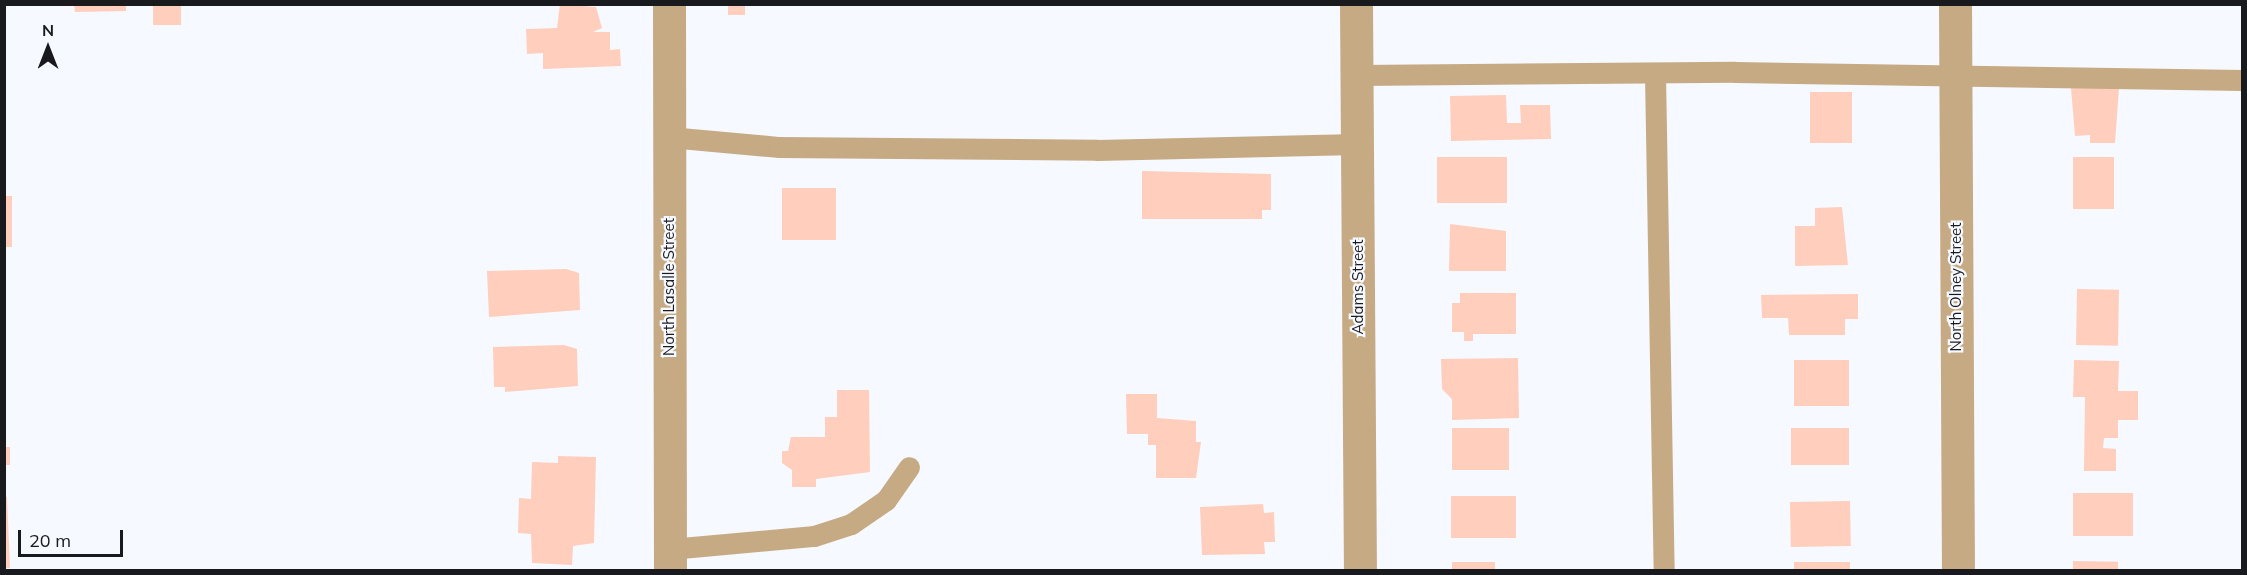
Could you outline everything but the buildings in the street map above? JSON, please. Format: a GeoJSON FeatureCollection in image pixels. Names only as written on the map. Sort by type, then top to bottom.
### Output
{"type":"FeatureCollection","features":[{"type":"Feature","properties":{"kind":"street","name":"North Lasalle Street"},"geometry":{"type":"LineString","coordinates":[[669,4],[670,560]]}},
{"type":"Feature","properties":{"kind":"street","name":"Adams Street"},"geometry":{"type":"LineString","coordinates":[[1356,4],[1360,570]]}},
{"type":"Feature","properties":{"kind":"street","name":"North Olney Street"},"geometry":{"type":"LineString","coordinates":[[1955,4],[1958,570]]}},
{"type":"Feature","properties":{"kind":"lane"},"geometry":{"type":"LineString","coordinates":[[1356,75],[1655,74],[2242,80]]}},
{"type":"Feature","properties":{"kind":"lane"},"geometry":{"type":"LineString","coordinates":[[1655,74],[1664,570]]}},
{"type":"Feature","properties":{"kind":"lane"},"geometry":{"type":"LineString","coordinates":[[669,137],[778,147],[1097,150],[1357,144]]}},
{"type":"Feature","properties":{"kind":"lane"},"geometry":{"type":"LineString","coordinates":[[670,560],[814,536],[851,524],[886,500],[909,468]]}}]}
